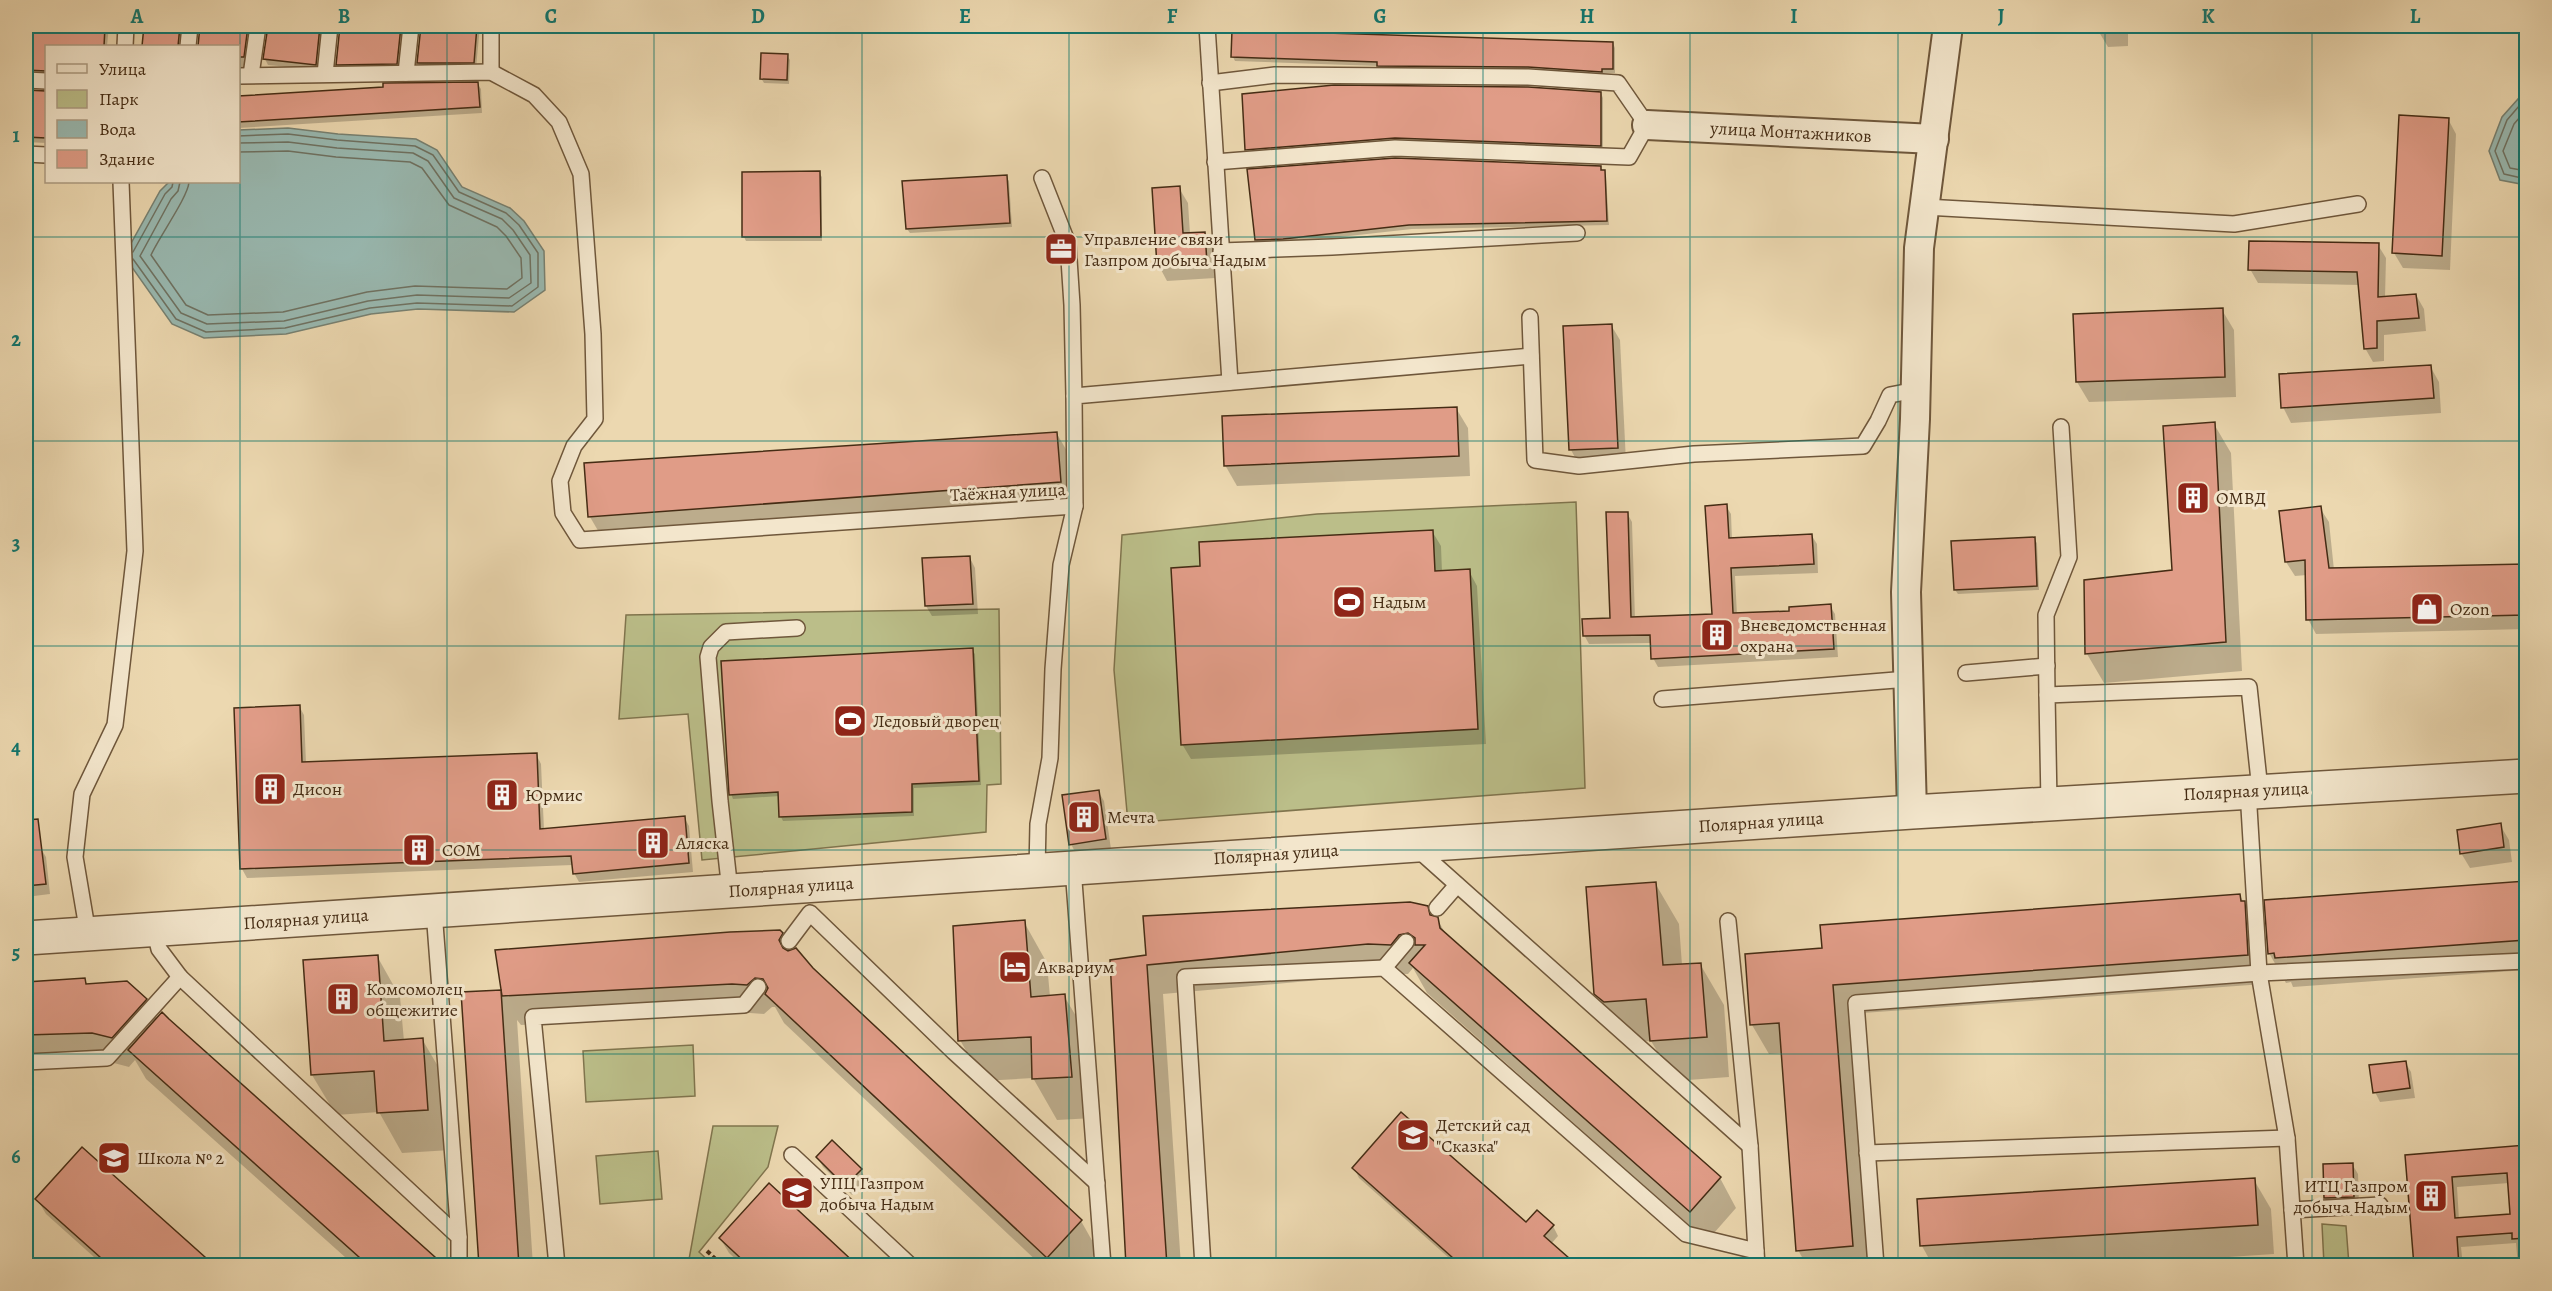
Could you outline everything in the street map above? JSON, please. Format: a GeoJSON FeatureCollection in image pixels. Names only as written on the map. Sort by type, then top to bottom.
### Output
{"type":"FeatureCollection","features":[{"type":"Feature","properties":{"kind":"street"},"geometry":{"type":"LineString","coordinates":[[1912,812],[1906,592],[1916,390],[1919,248],[1948,26]]}},
{"type":"Feature","properties":{"kind":"street","name":"улица Монтажников"},"geometry":{"type":"LineString","coordinates":[[1647,125],[1934,139]]}},
{"type":"Feature","properties":{"kind":"street","name":"Полярная улица"},"geometry":{"type":"LineString","coordinates":[[26,938],[730,891],[808,900],[1037,870],[2254,790],[2526,776]]}},
{"type":"Feature","properties":{"kind":"lane"},"geometry":{"type":"LineString","coordinates":[[125,45],[126,26]]}},
{"type":"Feature","properties":{"kind":"lane"},"geometry":{"type":"LineString","coordinates":[[188,45],[190,26]]}},
{"type":"Feature","properties":{"kind":"lane"},"geometry":{"type":"LineString","coordinates":[[258,26],[245,75],[491,72],[491,26]]}},
{"type":"Feature","properties":{"kind":"lane"},"geometry":{"type":"LineString","coordinates":[[326,74],[330,26]]}},
{"type":"Feature","properties":{"kind":"lane"},"geometry":{"type":"LineString","coordinates":[[406,73],[411,26]]}},
{"type":"Feature","properties":{"kind":"lane"},"geometry":{"type":"LineString","coordinates":[[1207,26],[1230,382]]}},
{"type":"Feature","properties":{"kind":"lane","name":"Таёжная улица"},"geometry":{"type":"LineString","coordinates":[[491,72],[534,95],[559,122],[581,174],[587,236],[596,419],[574,446],[560,481],[563,513],[580,540],[1075,506],[1061,565],[1053,669],[1050,758],[1038,824],[1037,870]]}},
{"type":"Feature","properties":{"kind":"lane"},"geometry":{"type":"LineString","coordinates":[[1210,83],[1275,75],[1528,77],[1618,83],[1647,125],[1629,157],[1395,148],[1215,162]]}},
{"type":"Feature","properties":{"kind":"lane"},"geometry":{"type":"LineString","coordinates":[[26,80],[45,81]]}},
{"type":"Feature","properties":{"kind":"lane"},"geometry":{"type":"LineString","coordinates":[[26,154],[45,155]]}},
{"type":"Feature","properties":{"kind":"lane"},"geometry":{"type":"LineString","coordinates":[[1042,178],[1068,244],[1072,305],[1075,506]]}},
{"type":"Feature","properties":{"kind":"lane"},"geometry":{"type":"LineString","coordinates":[[88,934],[75,857],[82,794],[116,725],[135,551],[121,183]]}},
{"type":"Feature","properties":{"kind":"lane"},"geometry":{"type":"LineString","coordinates":[[1925,207],[2234,224],[2358,204]]}},
{"type":"Feature","properties":{"kind":"lane"},"geometry":{"type":"LineString","coordinates":[[1221,250],[1332,247],[1577,233]]}},
{"type":"Feature","properties":{"kind":"lane"},"geometry":{"type":"LineString","coordinates":[[1530,316],[1535,460],[1579,466],[1694,454],[1863,446],[1890,394],[1916,390]]}},
{"type":"Feature","properties":{"kind":"lane"},"geometry":{"type":"LineString","coordinates":[[1074,396],[1531,356]]}},
{"type":"Feature","properties":{"kind":"lane"},"geometry":{"type":"LineString","coordinates":[[2049,803],[2046,615],[2069,557],[2061,427]]}},
{"type":"Feature","properties":{"kind":"lane"},"geometry":{"type":"LineString","coordinates":[[730,891],[708,657],[711,647],[726,632],[797,628]]}},
{"type":"Feature","properties":{"kind":"lane"},"geometry":{"type":"LineString","coordinates":[[1966,673],[2047,666]]}},
{"type":"Feature","properties":{"kind":"lane"},"geometry":{"type":"LineString","coordinates":[[1662,699],[1908,678]]}},
{"type":"Feature","properties":{"kind":"lane"},"geometry":{"type":"LineString","coordinates":[[2047,695],[2249,687],[2259,973],[2286,1138],[2296,1266]]}},
{"type":"Feature","properties":{"kind":"lane"},"geometry":{"type":"LineString","coordinates":[[1413,845],[1750,1146]]}},
{"type":"Feature","properties":{"kind":"lane"},"geometry":{"type":"LineString","coordinates":[[1073,868],[1103,1266]]}},
{"type":"Feature","properties":{"kind":"lane"},"geometry":{"type":"LineString","coordinates":[[1437,908],[1457,885]]}},
{"type":"Feature","properties":{"kind":"lane"},"geometry":{"type":"LineString","coordinates":[[789,941],[808,900],[954,1052],[1096,1183]]}},
{"type":"Feature","properties":{"kind":"lane"},"geometry":{"type":"LineString","coordinates":[[434,911],[459,1237],[459,1266]]}},
{"type":"Feature","properties":{"kind":"lane"},"geometry":{"type":"LineString","coordinates":[[1203,1266],[1185,977],[1384,968],[1686,1234],[1756,1258],[1750,1146],[1728,921]]}},
{"type":"Feature","properties":{"kind":"lane"},"geometry":{"type":"LineString","coordinates":[[154,929],[159,949],[180,977],[459,1237]]}},
{"type":"Feature","properties":{"kind":"lane"},"geometry":{"type":"LineString","coordinates":[[1384,968],[1406,942]]}},
{"type":"Feature","properties":{"kind":"lane"},"geometry":{"type":"LineString","coordinates":[[1876,1266],[1856,1003],[2259,973],[2526,961]]}},
{"type":"Feature","properties":{"kind":"lane"},"geometry":{"type":"LineString","coordinates":[[26,1062],[107,1058],[180,977]]}},
{"type":"Feature","properties":{"kind":"lane"},"geometry":{"type":"LineString","coordinates":[[557,1266],[533,1017],[744,1005],[758,987]]}},
{"type":"Feature","properties":{"kind":"lane"},"geometry":{"type":"LineString","coordinates":[[1867,1153],[2286,1138]]}},
{"type":"Feature","properties":{"kind":"lane"},"geometry":{"type":"LineString","coordinates":[[792,1155],[911,1266]]}},
{"type":"Feature","properties":{"kind":"lane"},"geometry":{"type":"LineString","coordinates":[[2292,1210],[2380,1205]]}},
{"type":"Feature","properties":{"kind":"path"},"geometry":{"type":"LineString","coordinates":[[707,1251],[723,1266]]}},
{"type":"Feature","properties":{"kind":"green space","name":"Надым"},"geometry":{"type":"Polygon","coordinates":[[[1576,502],[1585,788],[1128,823],[1114,670],[1122,535],[1317,514],[1576,502]]]}},
{"type":"Feature","properties":{"kind":"green space"},"geometry":{"type":"Polygon","coordinates":[[[999,609],[1001,784],[987,785],[986,832],[702,860],[688,714],[619,719],[626,615],[999,609]]]}},
{"type":"Feature","properties":{"kind":"green space"},"geometry":{"type":"Polygon","coordinates":[[[693,1045],[695,1096],[586,1102],[583,1051],[693,1045]]]}},
{"type":"Feature","properties":{"kind":"green space"},"geometry":{"type":"Polygon","coordinates":[[[713,1126],[778,1126],[768,1167],[699,1252],[713,1265],[688,1265],[713,1126]]]}},
{"type":"Feature","properties":{"kind":"green space"},"geometry":{"type":"Polygon","coordinates":[[[658,1151],[662,1199],[600,1204],[596,1156],[658,1151]]]}},
{"type":"Feature","properties":{"kind":"green space"},"geometry":{"type":"Polygon","coordinates":[[[2322,1224],[2346,1226],[2349,1265],[2324,1265],[2322,1224]]]}},
{"type":"Feature","properties":{"kind":"water"},"geometry":{"type":"Polygon","coordinates":[[[2526,90],[2526,185],[2500,180],[2489,151],[2502,117],[2526,90]]]}},
{"type":"Feature","properties":{"kind":"water"},"geometry":{"type":"Polygon","coordinates":[[[288,128],[416,139],[437,150],[462,187],[510,208],[524,221],[544,251],[545,290],[514,312],[418,309],[371,314],[286,334],[204,338],[172,324],[124,256],[160,191],[168,183],[240,183],[240,130],[288,128]]]}},
{"type":"Feature","properties":{"kind":"building"},"geometry":{"type":"Polygon","coordinates":[[[26,26],[105,27],[104,45],[45,45],[45,71],[26,70],[26,26]]]}},
{"type":"Feature","properties":{"kind":"building"},"geometry":{"type":"Polygon","coordinates":[[[144,26],[180,26],[178,45],[142,45],[144,26]]]}},
{"type":"Feature","properties":{"kind":"building"},"geometry":{"type":"Polygon","coordinates":[[[200,26],[248,26],[244,57],[240,57],[240,45],[198,45],[200,26]]]}},
{"type":"Feature","properties":{"kind":"building"},"geometry":{"type":"Polygon","coordinates":[[[268,26],[320,26],[316,65],[263,59],[268,26]]]}},
{"type":"Feature","properties":{"kind":"building"},"geometry":{"type":"Polygon","coordinates":[[[340,26],[401,26],[397,64],[336,65],[340,26]]]}},
{"type":"Feature","properties":{"kind":"building"},"geometry":{"type":"Polygon","coordinates":[[[421,26],[477,26],[474,63],[417,63],[421,26]]]}},
{"type":"Feature","properties":{"kind":"building"},"geometry":{"type":"Polygon","coordinates":[[[1232,30],[1613,42],[1613,69],[1602,69],[1602,72],[1528,67],[1377,66],[1377,62],[1231,57],[1232,30]]]}},
{"type":"Feature","properties":{"kind":"building"},"geometry":{"type":"Polygon","coordinates":[[[761,53],[788,54],[787,80],[760,79],[761,53]]]}},
{"type":"Feature","properties":{"kind":"building"},"geometry":{"type":"Polygon","coordinates":[[[478,82],[480,107],[240,122],[240,96],[383,87],[383,83],[478,82]]]}},
{"type":"Feature","properties":{"kind":"building"},"geometry":{"type":"Polygon","coordinates":[[[1334,85],[1528,87],[1601,92],[1601,146],[1395,138],[1245,150],[1242,94],[1334,85]]]}},
{"type":"Feature","properties":{"kind":"building"},"geometry":{"type":"Polygon","coordinates":[[[26,90],[45,91],[45,138],[26,137],[26,90]]]}},
{"type":"Feature","properties":{"kind":"building"},"geometry":{"type":"Polygon","coordinates":[[[2399,115],[2449,118],[2442,256],[2392,253],[2399,115]]]}},
{"type":"Feature","properties":{"kind":"building"},"geometry":{"type":"Polygon","coordinates":[[[1395,158],[1601,166],[1601,170],[1605,170],[1607,221],[1409,225],[1255,240],[1247,169],[1395,158]]]}},
{"type":"Feature","properties":{"kind":"building"},"geometry":{"type":"Polygon","coordinates":[[[820,171],[821,237],[742,237],[742,172],[820,171]]]}},
{"type":"Feature","properties":{"kind":"building"},"geometry":{"type":"Polygon","coordinates":[[[1007,175],[1010,223],[906,229],[902,181],[1007,175]]]}},
{"type":"Feature","properties":{"kind":"building"},"geometry":{"type":"Polygon","coordinates":[[[1180,186],[1183,233],[1205,232],[1207,263],[1157,266],[1152,188],[1180,186]]]}},
{"type":"Feature","properties":{"kind":"building"},"geometry":{"type":"Polygon","coordinates":[[[2249,241],[2379,243],[2378,297],[2416,294],[2419,318],[2377,321],[2377,348],[2364,349],[2357,272],[2248,270],[2249,241]]]}},
{"type":"Feature","properties":{"kind":"building"},"geometry":{"type":"Polygon","coordinates":[[[2223,308],[2225,377],[2076,382],[2073,314],[2223,308]]]}},
{"type":"Feature","properties":{"kind":"building"},"geometry":{"type":"Polygon","coordinates":[[[1612,324],[1618,448],[1569,450],[1563,326],[1612,324]]]}},
{"type":"Feature","properties":{"kind":"building"},"geometry":{"type":"Polygon","coordinates":[[[2431,365],[2434,398],[2281,408],[2279,374],[2431,365]]]}},
{"type":"Feature","properties":{"kind":"building"},"geometry":{"type":"Polygon","coordinates":[[[1457,407],[1459,456],[1224,466],[1222,416],[1457,407]]]}},
{"type":"Feature","properties":{"kind":"building","name":"ОМВД"},"geometry":{"type":"Polygon","coordinates":[[[2215,422],[2226,642],[2085,654],[2084,580],[2172,570],[2163,426],[2215,422]]]}},
{"type":"Feature","properties":{"kind":"building"},"geometry":{"type":"Polygon","coordinates":[[[1057,432],[1061,482],[588,517],[584,463],[1057,432]]]}},
{"type":"Feature","properties":{"kind":"building"},"geometry":{"type":"Polygon","coordinates":[[[1727,504],[1729,538],[1812,534],[1814,564],[1731,568],[1733,613],[1789,611],[1789,607],[1831,604],[1834,649],[1651,659],[1650,635],[1583,636],[1582,619],[1610,618],[1606,512],[1628,512],[1631,617],[1712,614],[1705,506],[1727,504]]]}},
{"type":"Feature","properties":{"kind":"building"},"geometry":{"type":"Polygon","coordinates":[[[2321,506],[2329,568],[2526,564],[2526,615],[2306,620],[2305,560],[2285,562],[2279,511],[2321,506]]]}},
{"type":"Feature","properties":{"kind":"building"},"geometry":{"type":"Polygon","coordinates":[[[1433,530],[1435,571],[1470,569],[1478,729],[1181,745],[1171,568],[1200,566],[1199,542],[1433,530]]]}},
{"type":"Feature","properties":{"kind":"building"},"geometry":{"type":"Polygon","coordinates":[[[2035,537],[2037,586],[1954,590],[1951,541],[2035,537]]]}},
{"type":"Feature","properties":{"kind":"building"},"geometry":{"type":"Polygon","coordinates":[[[970,556],[973,604],[925,606],[922,558],[970,556]]]}},
{"type":"Feature","properties":{"kind":"building","name":"Ледовый дворец"},"geometry":{"type":"Polygon","coordinates":[[[973,648],[979,781],[912,784],[912,812],[779,817],[778,792],[729,795],[721,661],[973,648]]]}},
{"type":"Feature","properties":{"kind":"building"},"geometry":{"type":"Polygon","coordinates":[[[300,705],[302,762],[537,753],[540,829],[685,816],[689,863],[573,874],[571,856],[240,869],[234,708],[300,705]]]}},
{"type":"Feature","properties":{"kind":"building","name":"Мечта"},"geometry":{"type":"Polygon","coordinates":[[[1099,790],[1106,839],[1069,845],[1062,795],[1099,790]]]}},
{"type":"Feature","properties":{"kind":"building"},"geometry":{"type":"Polygon","coordinates":[[[38,819],[46,884],[26,886],[26,820],[38,819]]]}},
{"type":"Feature","properties":{"kind":"building"},"geometry":{"type":"Polygon","coordinates":[[[2501,823],[2504,847],[2460,854],[2457,830],[2501,823]]]}},
{"type":"Feature","properties":{"kind":"building"},"geometry":{"type":"Polygon","coordinates":[[[2526,881],[2526,940],[2275,958],[2274,953],[2268,954],[2264,900],[2526,881]]]}},
{"type":"Feature","properties":{"kind":"building"},"geometry":{"type":"Polygon","coordinates":[[[1656,882],[1663,965],[1701,963],[1707,1037],[1650,1041],[1646,999],[1604,1002],[1594,994],[1586,887],[1656,882]]]}},
{"type":"Feature","properties":{"kind":"building"},"geometry":{"type":"Polygon","coordinates":[[[2240,894],[2241,901],[2245,901],[2248,955],[1833,985],[1853,1246],[1796,1251],[1779,1023],[1750,1025],[1745,954],[1822,948],[1820,925],[2240,894]]]}},
{"type":"Feature","properties":{"kind":"building"},"geometry":{"type":"Polygon","coordinates":[[[1410,902],[1428,906],[1430,915],[1438,917],[1440,928],[1721,1177],[1690,1212],[1409,963],[1425,945],[1415,945],[1415,938],[1408,933],[1399,935],[1391,945],[1368,944],[1147,965],[1167,1266],[1126,1266],[1110,960],[1146,955],[1143,916],[1410,902]]]}},
{"type":"Feature","properties":{"kind":"building"},"geometry":{"type":"Polygon","coordinates":[[[1025,920],[1031,997],[1065,994],[1072,1077],[1032,1079],[1031,1037],[958,1041],[953,926],[1025,920]]]}},
{"type":"Feature","properties":{"kind":"building"},"geometry":{"type":"Polygon","coordinates":[[[780,930],[783,933],[779,940],[783,948],[788,951],[796,948],[813,968],[1082,1220],[1047,1258],[765,994],[768,988],[763,979],[755,978],[747,985],[502,996],[495,950],[780,930]]]}},
{"type":"Feature","properties":{"kind":"building","name":"Комсомолец общежитие"},"geometry":{"type":"Polygon","coordinates":[[[378,955],[384,1041],[423,1038],[428,1110],[377,1113],[374,1071],[311,1075],[303,960],[378,955]]]}},
{"type":"Feature","properties":{"kind":"building"},"geometry":{"type":"Polygon","coordinates":[[[85,978],[86,984],[127,981],[147,999],[112,1038],[92,1033],[26,1035],[26,982],[85,978]]]}},
{"type":"Feature","properties":{"kind":"building"},"geometry":{"type":"Polygon","coordinates":[[[501,990],[519,1266],[479,1266],[461,992],[501,990]]]}},
{"type":"Feature","properties":{"kind":"building"},"geometry":{"type":"Polygon","coordinates":[[[162,1012],[445,1266],[369,1266],[128,1050],[162,1012]]]}},
{"type":"Feature","properties":{"kind":"building"},"geometry":{"type":"Polygon","coordinates":[[[2406,1061],[2410,1088],[2373,1093],[2369,1065],[2406,1061]]]}},
{"type":"Feature","properties":{"kind":"building"},"geometry":{"type":"Polygon","coordinates":[[[1401,1112],[1526,1222],[1537,1210],[1554,1225],[1544,1236],[1578,1266],[1462,1266],[1352,1168],[1401,1112]]]}},
{"type":"Feature","properties":{"kind":"building"},"geometry":{"type":"Polygon","coordinates":[[[832,1140],[862,1169],[845,1186],[816,1157],[832,1140]]]}},
{"type":"Feature","properties":{"kind":"building","name":"ИТЦ Газпром добыча Надым"},"geometry":{"type":"Polygon","coordinates":[[[2526,1145],[2526,1238],[2512,1239],[2512,1233],[2457,1237],[2459,1266],[2414,1266],[2405,1155],[2526,1145]],[[2507,1173],[2452,1177],[2455,1218],[2510,1214],[2507,1173]]]}},
{"type":"Feature","properties":{"kind":"building"},"geometry":{"type":"Polygon","coordinates":[[[82,1147],[215,1266],[110,1266],[35,1199],[82,1147]]]}},
{"type":"Feature","properties":{"kind":"building"},"geometry":{"type":"Polygon","coordinates":[[[2353,1163],[2354,1197],[2324,1198],[2323,1164],[2353,1163]]]}},
{"type":"Feature","properties":{"kind":"building"},"geometry":{"type":"Polygon","coordinates":[[[2255,1178],[2258,1225],[1920,1246],[1917,1199],[2255,1178]]]}},
{"type":"Feature","properties":{"kind":"building"},"geometry":{"type":"Polygon","coordinates":[[[769,1183],[858,1266],[749,1266],[719,1238],[769,1183]]]}},
{"type":"Feature","properties":{"kind":"place","name":"Управление связи Газпром добыча Надым"},"geometry":{"type":"Point","coordinates":[1061,249]}},
{"type":"Feature","properties":{"kind":"place","name":"ОМВД"},"geometry":{"type":"Point","coordinates":[2193,498]}},
{"type":"Feature","properties":{"kind":"place","name":"Надым"},"geometry":{"type":"Point","coordinates":[1349,602]}},
{"type":"Feature","properties":{"kind":"place","name":"Ozon"},"geometry":{"type":"Point","coordinates":[2427,609]}},
{"type":"Feature","properties":{"kind":"place","name":"Вневедомственная охрана"},"geometry":{"type":"Point","coordinates":[1717,635]}},
{"type":"Feature","properties":{"kind":"place","name":"Ледовый дворец"},"geometry":{"type":"Point","coordinates":[850,721]}},
{"type":"Feature","properties":{"kind":"place","name":"Дисон"},"geometry":{"type":"Point","coordinates":[270,789]}},
{"type":"Feature","properties":{"kind":"place","name":"Юрмис"},"geometry":{"type":"Point","coordinates":[502,795]}},
{"type":"Feature","properties":{"kind":"place","name":"Мечта"},"geometry":{"type":"Point","coordinates":[1084,817]}},
{"type":"Feature","properties":{"kind":"place","name":"Аляска"},"geometry":{"type":"Point","coordinates":[653,843]}},
{"type":"Feature","properties":{"kind":"place","name":"СОМ"},"geometry":{"type":"Point","coordinates":[419,850]}},
{"type":"Feature","properties":{"kind":"place","name":"Аквариум"},"geometry":{"type":"Point","coordinates":[1015,967]}},
{"type":"Feature","properties":{"kind":"place","name":"Комсомолец общежитие"},"geometry":{"type":"Point","coordinates":[343,999]}},
{"type":"Feature","properties":{"kind":"place","name":"Детский сад \"Сказка\""},"geometry":{"type":"Point","coordinates":[1413,1135]}},
{"type":"Feature","properties":{"kind":"place","name":"Школа № 2"},"geometry":{"type":"Point","coordinates":[114,1158]}},
{"type":"Feature","properties":{"kind":"place","name":"УПЦ Газпром добыча Надым"},"geometry":{"type":"Point","coordinates":[797,1193]}},
{"type":"Feature","properties":{"kind":"place","name":"ИТЦ Газпром добыча Надым"},"geometry":{"type":"Point","coordinates":[2431,1196]}}]}
